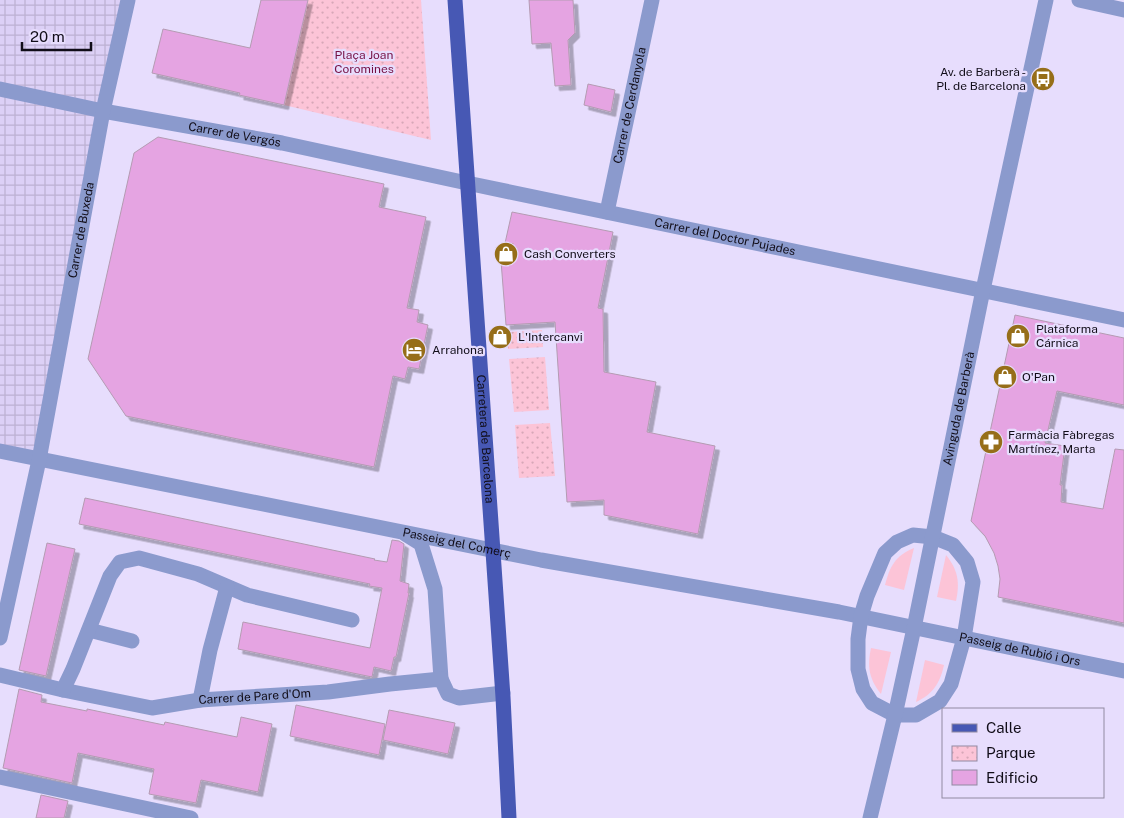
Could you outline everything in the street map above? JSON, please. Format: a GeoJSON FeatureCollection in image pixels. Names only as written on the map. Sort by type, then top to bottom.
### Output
{"type":"FeatureCollection","features":[{"type":"Feature","properties":{"kind":"main road","name":"Carretera de Barcelona"},"geometry":{"type":"LineString","coordinates":[[455,0],[503,693],[509,818]]}},
{"type":"Feature","properties":{"kind":"street","name":"Carrer de Buxeda"},"geometry":{"type":"LineString","coordinates":[[0,638],[39,460],[103,111],[128,0]]}},
{"type":"Feature","properties":{"kind":"street","name":"Carrer de Cerdanyola"},"geometry":{"type":"LineString","coordinates":[[607,212],[652,0]]}},
{"type":"Feature","properties":{"kind":"street","name":"Avinguda de Barberà"},"geometry":{"type":"LineString","coordinates":[[870,818],[896,715],[983,290],[1046,0]]}},
{"type":"Feature","properties":{"kind":"street"},"geometry":{"type":"LineString","coordinates":[[1079,0],[1124,10]]}},
{"type":"Feature","properties":{"kind":"street","name":"Carrer de Vergós"},"geometry":{"type":"LineString","coordinates":[[0,89],[103,111],[282,143],[467,183]]}},
{"type":"Feature","properties":{"kind":"street","name":"Carrer del Doctor Pujades"},"geometry":{"type":"LineString","coordinates":[[467,183],[1124,320]]}},
{"type":"Feature","properties":{"kind":"street","name":"Passeig del Comerç"},"geometry":{"type":"LineString","coordinates":[[0,451],[541,560],[861,616],[914,628]]}},
{"type":"Feature","properties":{"kind":"street"},"geometry":{"type":"LineString","coordinates":[[402,531],[421,544],[435,589],[441,679],[448,694],[459,698],[503,693]]}},
{"type":"Feature","properties":{"kind":"street"},"geometry":{"type":"LineString","coordinates":[[913,535],[933,536],[952,545],[967,562],[973,582],[964,638],[951,684],[940,701],[916,716],[896,715],[872,703],[863,689],[858,669],[858,639],[861,616],[878,567],[885,554],[897,542],[913,535]]}},
{"type":"Feature","properties":{"kind":"street"},"geometry":{"type":"LineString","coordinates":[[63,690],[74,669],[110,576],[120,562],[139,558],[198,574],[247,595],[352,620]]}},
{"type":"Feature","properties":{"kind":"street"},"geometry":{"type":"LineString","coordinates":[[200,700],[210,650],[227,587]]}},
{"type":"Feature","properties":{"kind":"street","name":"Passeig de Rubió i Ors"},"geometry":{"type":"LineString","coordinates":[[914,628],[1124,671]]}},
{"type":"Feature","properties":{"kind":"street"},"geometry":{"type":"LineString","coordinates":[[89,630],[132,641]]}},
{"type":"Feature","properties":{"kind":"street","name":"Carrer de Pare d'Om"},"geometry":{"type":"LineString","coordinates":[[0,675],[152,708],[200,700],[328,692],[441,679]]}},
{"type":"Feature","properties":{"kind":"street"},"geometry":{"type":"LineString","coordinates":[[0,777],[191,818]]}},
{"type":"Feature","properties":{"kind":"shaded area"},"geometry":{"type":"Polygon","coordinates":[[[0,0],[128,0],[39,460],[0,451],[0,0]]]}},
{"type":"Feature","properties":{"kind":"green space","name":"Plaça Joan Coromines"},"geometry":{"type":"Polygon","coordinates":[[[308,0],[421,0],[431,140],[284,105],[308,0]]]}},
{"type":"Feature","properties":{"kind":"green space"},"geometry":{"type":"Polygon","coordinates":[[[542,330],[543,347],[508,349],[507,332],[542,330]]]}},
{"type":"Feature","properties":{"kind":"green space"},"geometry":{"type":"Polygon","coordinates":[[[545,357],[549,410],[514,412],[509,359],[545,357]]]}},
{"type":"Feature","properties":{"kind":"green space"},"geometry":{"type":"Polygon","coordinates":[[[550,423],[555,476],[519,478],[515,425],[550,423]]]}},
{"type":"Feature","properties":{"kind":"green space"},"geometry":{"type":"Polygon","coordinates":[[[914,548],[904,590],[885,585],[894,562],[902,554],[914,548]]]}},
{"type":"Feature","properties":{"kind":"green space"},"geometry":{"type":"Polygon","coordinates":[[[946,555],[957,576],[956,601],[937,597],[946,555]]]}},
{"type":"Feature","properties":{"kind":"green space"},"geometry":{"type":"Polygon","coordinates":[[[871,648],[891,652],[881,694],[870,672],[871,648]]]}},
{"type":"Feature","properties":{"kind":"green space"},"geometry":{"type":"Polygon","coordinates":[[[925,660],[944,665],[935,687],[916,702],[925,660]]]}},
{"type":"Feature","properties":{"kind":"building"},"geometry":{"type":"Polygon","coordinates":[[[261,0],[308,0],[284,105],[152,73],[163,29],[250,48],[261,0]]]}},
{"type":"Feature","properties":{"kind":"building"},"geometry":{"type":"Polygon","coordinates":[[[529,0],[573,0],[575,33],[568,40],[571,85],[555,86],[551,43],[532,44],[529,0]]]}},
{"type":"Feature","properties":{"kind":"building"},"geometry":{"type":"Polygon","coordinates":[[[588,84],[615,90],[611,112],[584,105],[588,84]]]}},
{"type":"Feature","properties":{"kind":"building"},"geometry":{"type":"Polygon","coordinates":[[[158,137],[384,184],[379,207],[426,217],[407,308],[419,310],[417,322],[428,325],[419,369],[408,367],[405,379],[393,376],[374,467],[126,416],[88,359],[134,153],[158,137]]]}},
{"type":"Feature","properties":{"kind":"building"},"geometry":{"type":"Polygon","coordinates":[[[512,212],[613,232],[598,308],[603,309],[604,372],[656,382],[647,432],[715,446],[698,534],[604,515],[604,500],[567,502],[555,322],[506,325],[501,261],[512,212]]]}},
{"type":"Feature","properties":{"kind":"building"},"geometry":{"type":"Polygon","coordinates":[[[1015,315],[1124,338],[1124,405],[1057,391],[1045,443],[1065,446],[1060,485],[1062,485],[1061,502],[1103,509],[1115,449],[1124,450],[1124,623],[998,597],[1000,579],[994,553],[985,536],[971,521],[1015,315]]]}},
{"type":"Feature","properties":{"kind":"building"},"geometry":{"type":"Polygon","coordinates":[[[85,498],[387,562],[392,540],[399,541],[404,544],[400,581],[409,584],[409,593],[396,657],[394,657],[391,671],[374,667],[372,677],[238,649],[243,622],[370,648],[382,588],[79,524],[85,498]]]}},
{"type":"Feature","properties":{"kind":"building"},"geometry":{"type":"Polygon","coordinates":[[[47,543],[75,549],[46,676],[19,670],[47,543]]]}},
{"type":"Feature","properties":{"kind":"building"},"geometry":{"type":"Polygon","coordinates":[[[19,689],[42,695],[41,702],[87,711],[87,709],[164,725],[165,722],[237,737],[241,717],[272,724],[258,792],[201,780],[196,803],[149,794],[154,769],[78,753],[72,783],[3,768],[19,689]]]}},
{"type":"Feature","properties":{"kind":"building"},"geometry":{"type":"Polygon","coordinates":[[[296,705],[385,724],[379,755],[290,736],[296,705]]]}},
{"type":"Feature","properties":{"kind":"building"},"geometry":{"type":"Polygon","coordinates":[[[389,710],[455,723],[448,754],[383,740],[389,710]]]}},
{"type":"Feature","properties":{"kind":"building"},"geometry":{"type":"Polygon","coordinates":[[[41,795],[68,801],[64,818],[36,818],[41,795]]]}},
{"type":"Feature","properties":{"kind":"place","name":"Av. de Barberà - Pl. de Barcelona"},"geometry":{"type":"Point","coordinates":[1043,79]}},
{"type":"Feature","properties":{"kind":"place","name":"Cash Converters"},"geometry":{"type":"Point","coordinates":[506,254]}},
{"type":"Feature","properties":{"kind":"place","name":"Plataforma Cárnica"},"geometry":{"type":"Point","coordinates":[1018,336]}},
{"type":"Feature","properties":{"kind":"place","name":"L'Intercanvi"},"geometry":{"type":"Point","coordinates":[500,337]}},
{"type":"Feature","properties":{"kind":"place","name":"Arrahona"},"geometry":{"type":"Point","coordinates":[414,350]}},
{"type":"Feature","properties":{"kind":"place","name":"O'Pan"},"geometry":{"type":"Point","coordinates":[1005,377]}},
{"type":"Feature","properties":{"kind":"place","name":"Farmàcia Fàbregas Martínez, Marta"},"geometry":{"type":"Point","coordinates":[991,442]}}]}
